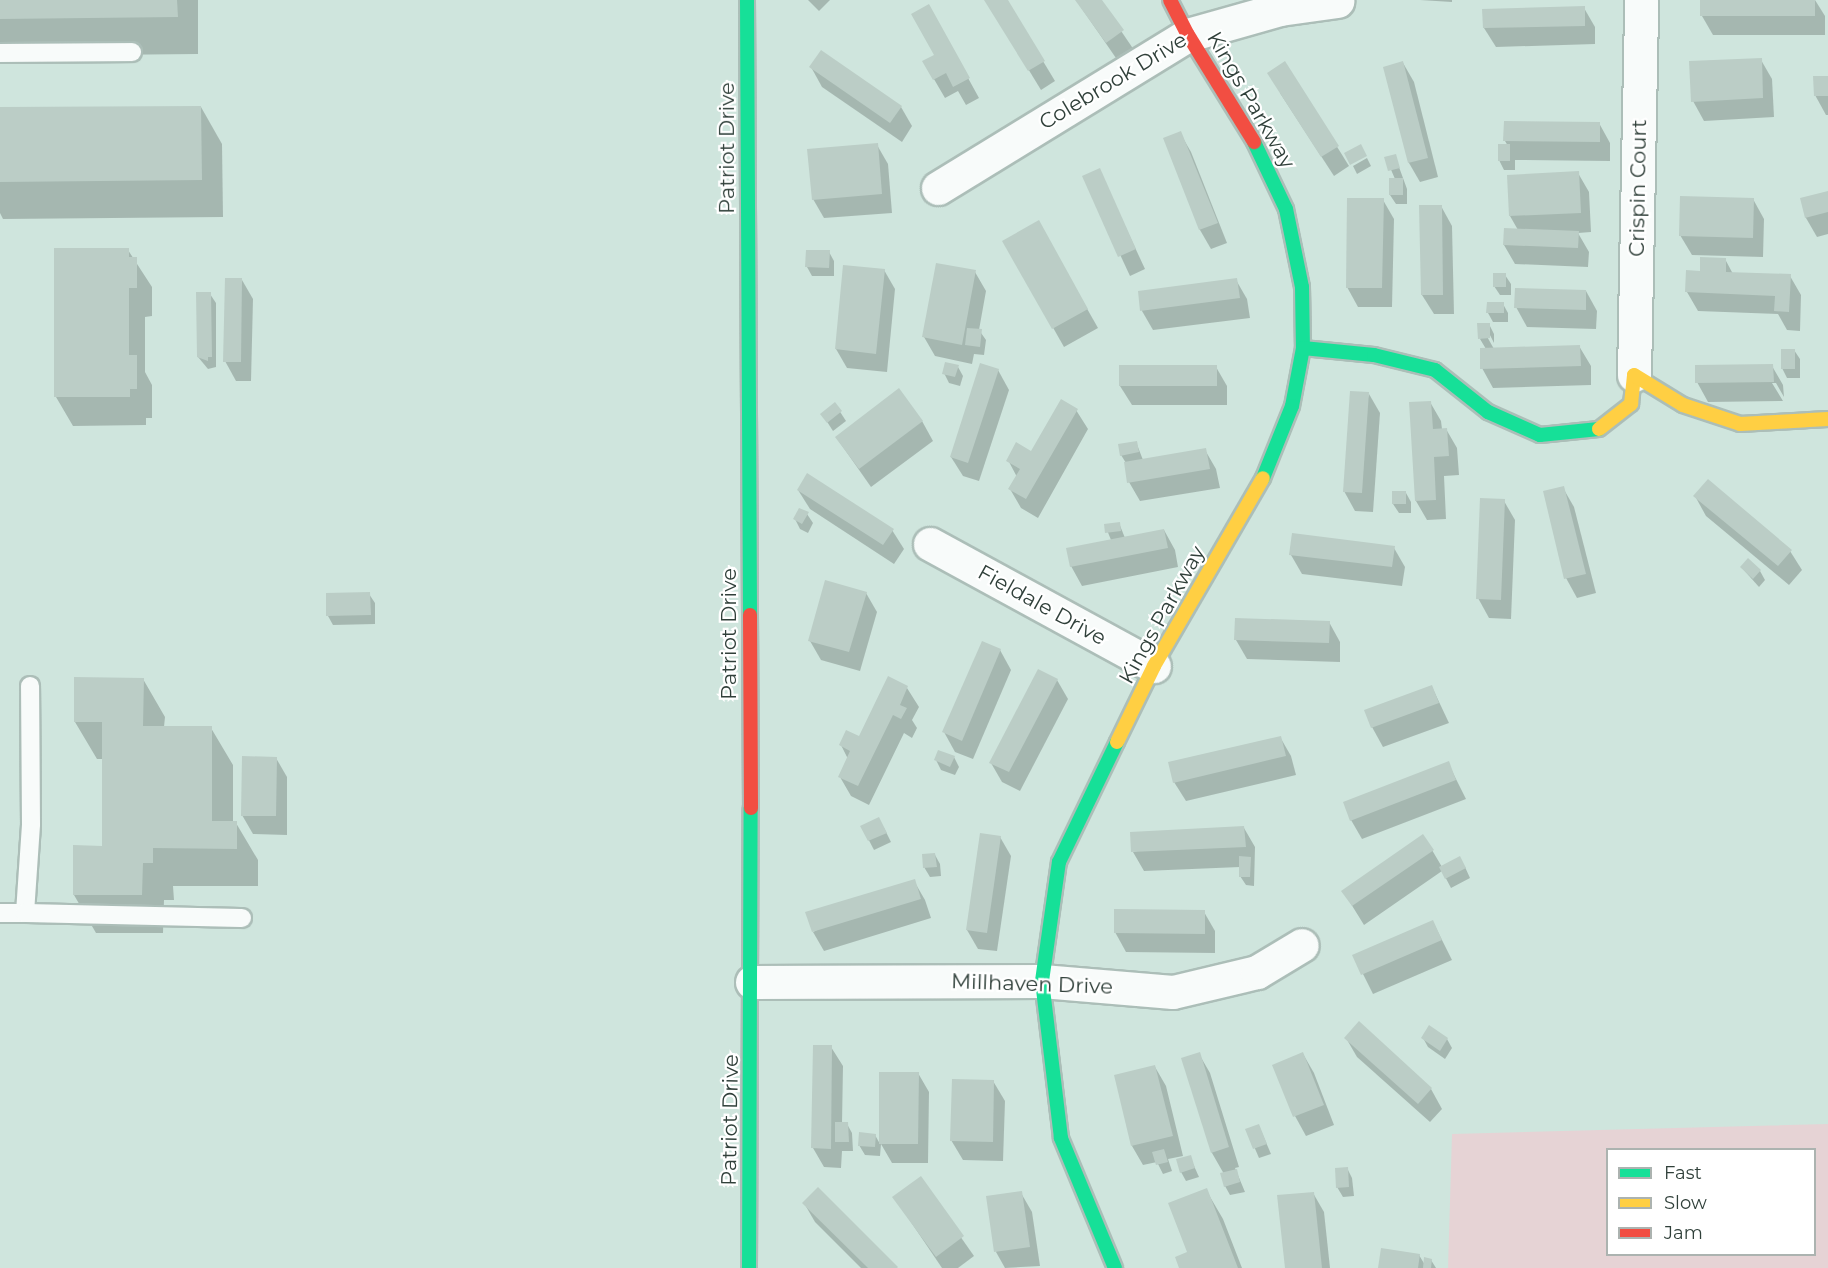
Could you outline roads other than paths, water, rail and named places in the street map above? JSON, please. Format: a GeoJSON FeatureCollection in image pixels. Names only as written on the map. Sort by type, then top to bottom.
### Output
{"type":"FeatureCollection","features":[{"type":"Feature","properties":{"kind":"street","name":"Patriot Drive"},"geometry":{"type":"LineString","coordinates":[[747,0],[752,982],[749,1268]]}},
{"type":"Feature","properties":{"kind":"street","name":"Kings Parkway"},"geometry":{"type":"LineString","coordinates":[[1110,1267],[1061,1138],[1042,981],[1059,862],[1154,666],[1262,480],[1292,406],[1303,348],[1302,287],[1286,209],[1262,154],[1188,35],[1170,0]]}},
{"type":"Feature","properties":{"kind":"street","name":"Crispin Court"},"geometry":{"type":"LineString","coordinates":[[1634,375],[1641,0]]}},
{"type":"Feature","properties":{"kind":"street","name":"Colebrook Drive"},"geometry":{"type":"LineString","coordinates":[[938,188],[1188,35],[1280,9],[1337,1]]}},
{"type":"Feature","properties":{"kind":"street"},"geometry":{"type":"LineString","coordinates":[[1303,348],[1374,355],[1435,370],[1488,412],[1540,435],[1601,429],[1631,404],[1634,375],[1683,405],[1740,424],[1828,419]]}},
{"type":"Feature","properties":{"kind":"street","name":"Fieldale Drive"},"geometry":{"type":"LineString","coordinates":[[930,544],[1154,666]]}},
{"type":"Feature","properties":{"kind":"street","name":"Millhaven Drive"},"geometry":{"type":"LineString","coordinates":[[752,982],[1042,981],[1173,992],[1257,972],[1302,945]]}},
{"type":"Feature","properties":{"kind":"lane"},"geometry":{"type":"LineString","coordinates":[[0,53],[132,52]]}},
{"type":"Feature","properties":{"kind":"lane"},"geometry":{"type":"LineString","coordinates":[[25,913],[31,824],[30,686]]}},
{"type":"Feature","properties":{"kind":"lane"},"geometry":{"type":"LineString","coordinates":[[0,913],[242,918]]}}]}
